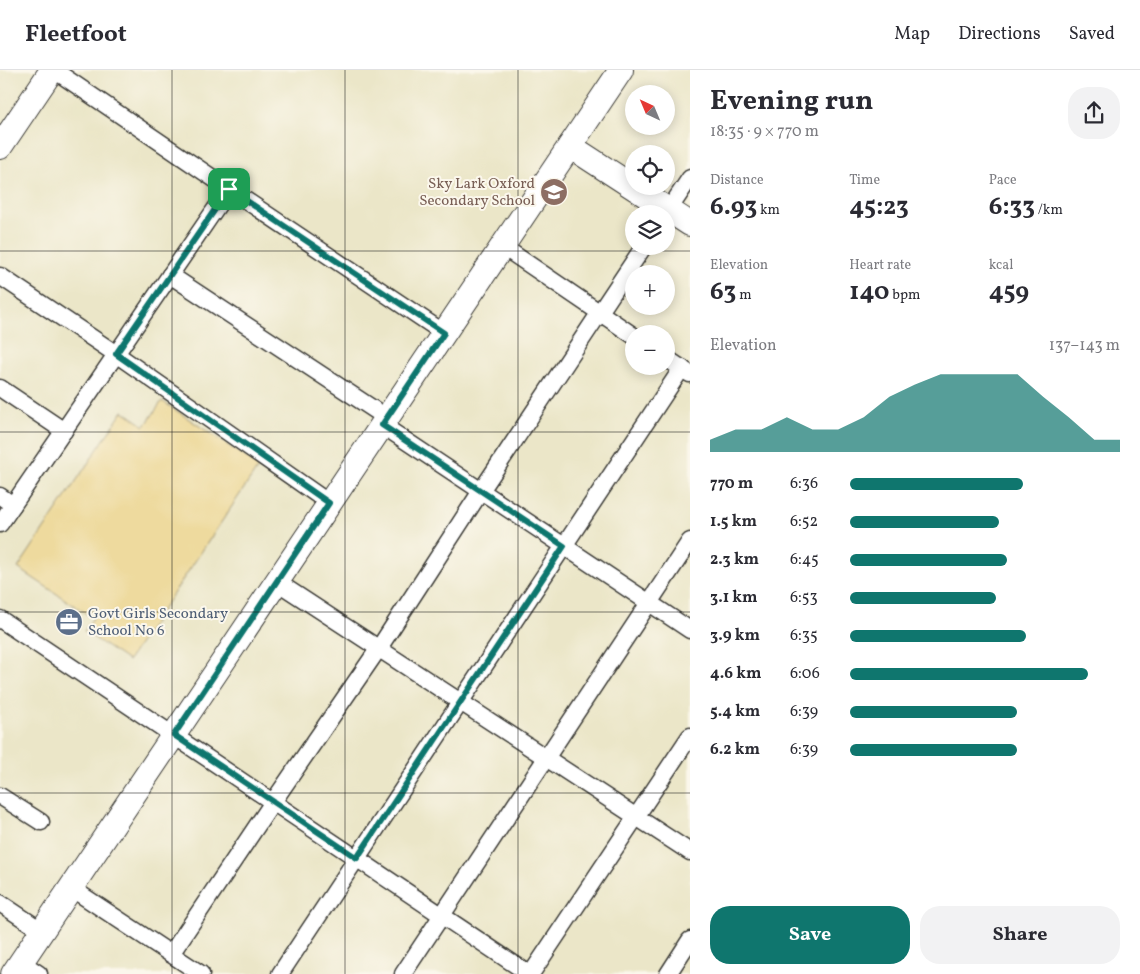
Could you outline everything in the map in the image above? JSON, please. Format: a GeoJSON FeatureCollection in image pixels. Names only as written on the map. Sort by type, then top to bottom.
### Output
{"type":"FeatureCollection","features":[{"type":"Feature","properties":{"kind":"street"},"geometry":{"type":"LineString","coordinates":[[0,148],[53,70],[444,333]]}},
{"type":"Feature","properties":{"kind":"street"},"geometry":{"type":"LineString","coordinates":[[0,973],[71,888],[621,70]]}},
{"type":"Feature","properties":{"kind":"street"},"geometry":{"type":"LineString","coordinates":[[570,146],[657,205]]}},
{"type":"Feature","properties":{"kind":"street"},"geometry":{"type":"LineString","coordinates":[[672,205],[690,178]]}},
{"type":"Feature","properties":{"kind":"street"},"geometry":{"type":"LineString","coordinates":[[0,524],[7,501],[64,430],[229,189]]}},
{"type":"Feature","properties":{"kind":"street"},"geometry":{"type":"LineString","coordinates":[[675,216],[690,224]]}},
{"type":"Feature","properties":{"kind":"street"},"geometry":{"type":"LineString","coordinates":[[502,246],[625,330]]}},
{"type":"Feature","properties":{"kind":"street"},"geometry":{"type":"LineString","coordinates":[[171,954],[379,648],[638,255]]}},
{"type":"Feature","properties":{"kind":"street"},"geometry":{"type":"LineString","coordinates":[[170,275],[385,421],[481,491],[690,630]]}},
{"type":"Feature","properties":{"kind":"street"},"geometry":{"type":"LineString","coordinates":[[0,276],[116,354],[329,503]]}},
{"type":"Feature","properties":{"kind":"street"},"geometry":{"type":"LineString","coordinates":[[280,974],[564,546],[686,371],[675,364]]}},
{"type":"Feature","properties":{"kind":"street"},"geometry":{"type":"LineString","coordinates":[[0,388],[64,430]]}},
{"type":"Feature","properties":{"kind":"street"},"geometry":{"type":"LineString","coordinates":[[403,974],[690,541]]}},
{"type":"Feature","properties":{"kind":"street"},"geometry":{"type":"LineString","coordinates":[[277,582],[690,852]]}},
{"type":"Feature","properties":{"kind":"street"},"geometry":{"type":"LineString","coordinates":[[0,619],[169,742],[273,802],[530,974],[690,736]]}},
{"type":"Feature","properties":{"kind":"street"},"geometry":{"type":"LineString","coordinates":[[24,970],[37,928],[147,751],[169,742]]}},
{"type":"Feature","properties":{"kind":"street"},"geometry":{"type":"LineString","coordinates":[[0,796],[41,822]]}},
{"type":"Feature","properties":{"kind":"street"},"geometry":{"type":"LineString","coordinates":[[71,888],[201,974]]}},
{"type":"Feature","properties":{"kind":"street"},"geometry":{"type":"LineString","coordinates":[[0,903],[37,928]]}},
{"type":"Feature","properties":{"kind":"street"},"geometry":{"type":"LineString","coordinates":[[668,974],[685,959],[690,940]]}},
{"type":"Feature","properties":{"kind":"sand"},"geometry":{"type":"Polygon","coordinates":[[[162,401],[259,466],[128,661],[84,631],[93,618],[18,568],[123,411],[145,426],[162,401]]]}},
{"type":"Feature","properties":{"kind":"place","name":"Sky Lark Oxford Secondary School"},"geometry":{"type":"Point","coordinates":[554,192]}},
{"type":"Feature","properties":{"kind":"place","name":"Govt Girls Secondary School No 6"},"geometry":{"type":"Point","coordinates":[69,622]}},
{"type":"Feature","properties":{"kind":"route"},"geometry":{"type":"LineString","coordinates":[[229,189],[444,333],[382,425],[564,546],[357,858],[174,735],[329,503],[116,354],[229,189]]}}]}
